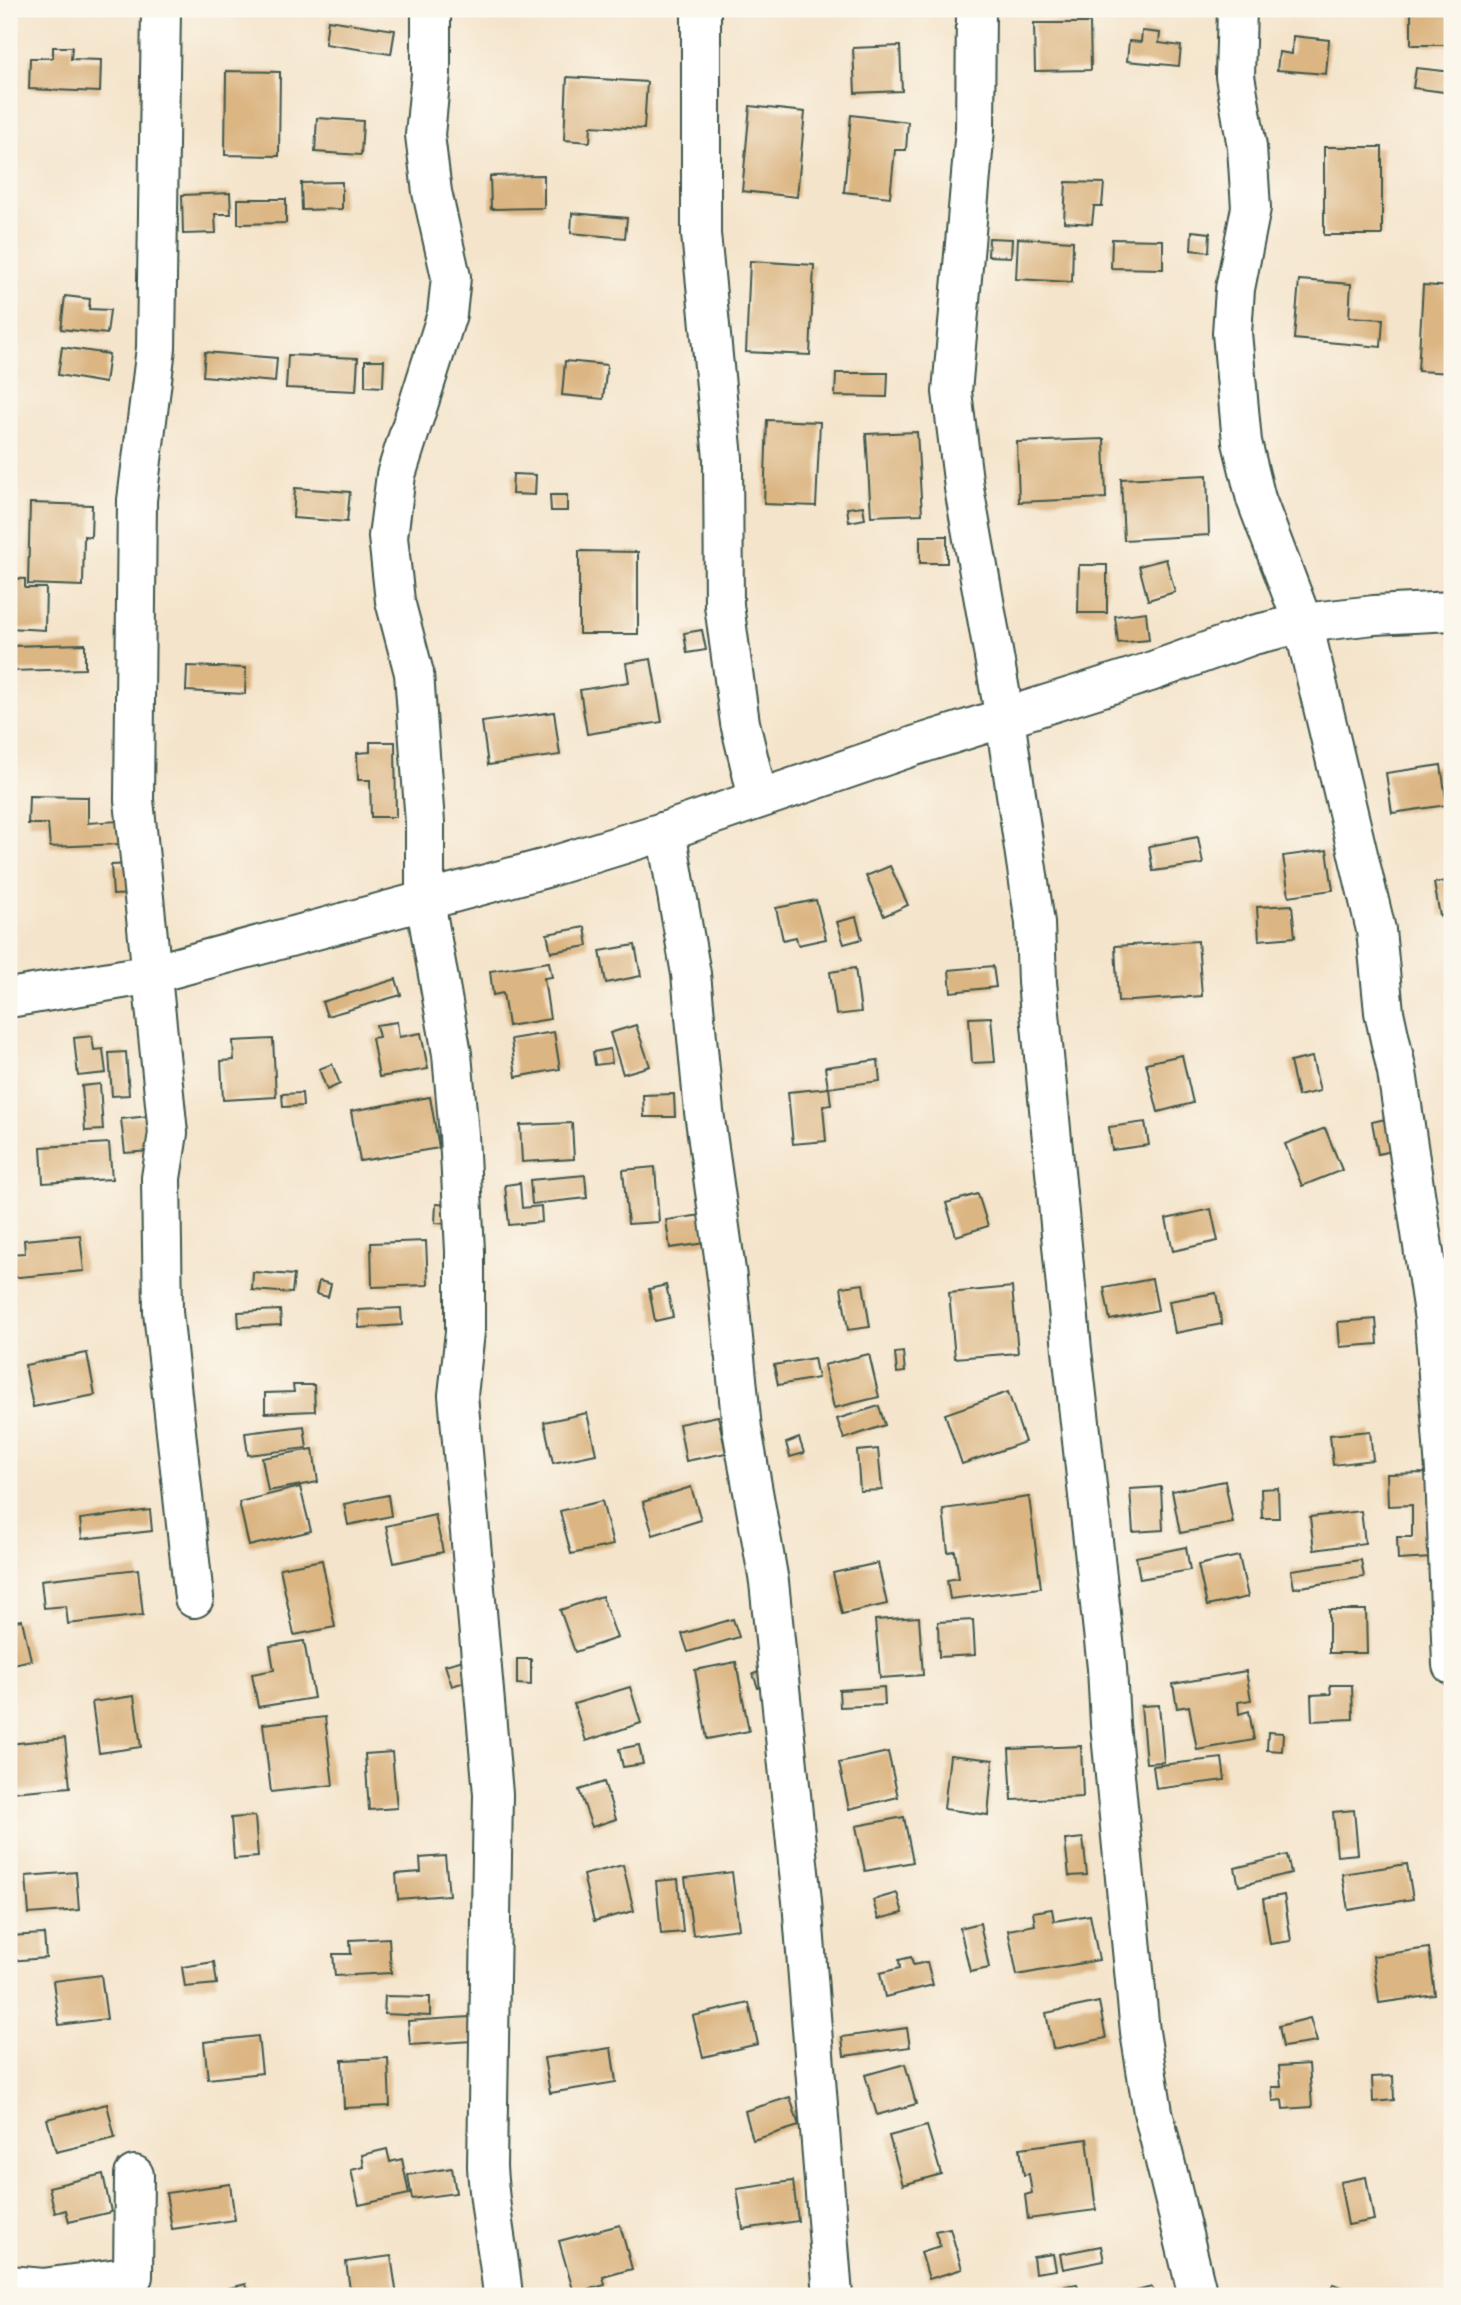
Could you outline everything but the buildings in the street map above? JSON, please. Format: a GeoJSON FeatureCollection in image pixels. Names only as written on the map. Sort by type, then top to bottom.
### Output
{"type":"FeatureCollection","features":[{"type":"Feature","properties":{"kind":"street"},"geometry":{"type":"LineString","coordinates":[[161,9],[156,348],[137,500],[134,800],[168,1133],[161,1178],[163,1312],[194,1598]]}},
{"type":"Feature","properties":{"kind":"street"},"geometry":{"type":"LineString","coordinates":[[431,9],[431,73],[425,135],[432,192],[451,277],[447,314],[396,475],[388,537],[395,601],[414,673],[425,823],[425,901],[452,1054],[465,1251],[464,1332],[458,1395],[493,1794],[487,2166],[503,2296]]}},
{"type":"Feature","properties":{"kind":"street"},"geometry":{"type":"LineString","coordinates":[[701,9],[701,234],[723,458],[724,605],[740,723],[758,798]]}},
{"type":"Feature","properties":{"kind":"street"},"geometry":{"type":"LineString","coordinates":[[976,9],[975,129],[952,392],[964,488],[1005,719],[1035,923],[1037,982],[1072,1350],[1107,1668],[1140,2032],[1153,2112],[1198,2296]]}},
{"type":"Feature","properties":{"kind":"street"},"geometry":{"type":"LineString","coordinates":[[1237,9],[1235,76],[1247,148],[1251,208],[1235,289],[1232,333],[1242,442],[1256,499],[1303,623],[1376,930],[1384,1012],[1397,1072],[1434,1320],[1445,1471],[1452,1665]]}},
{"type":"Feature","properties":{"kind":"street"},"geometry":{"type":"LineString","coordinates":[[9,998],[152,974],[546,868],[1150,672],[1253,635],[1303,623],[1374,615],[1452,611]]}},
{"type":"Feature","properties":{"kind":"street"},"geometry":{"type":"LineString","coordinates":[[666,831],[691,974],[704,1112],[727,1278],[742,1429],[769,1582],[802,1901],[833,2296]]}},
{"type":"Feature","properties":{"kind":"street"},"geometry":{"type":"LineString","coordinates":[[9,2285],[43,2288],[133,2276],[134,2175]]}}]}
